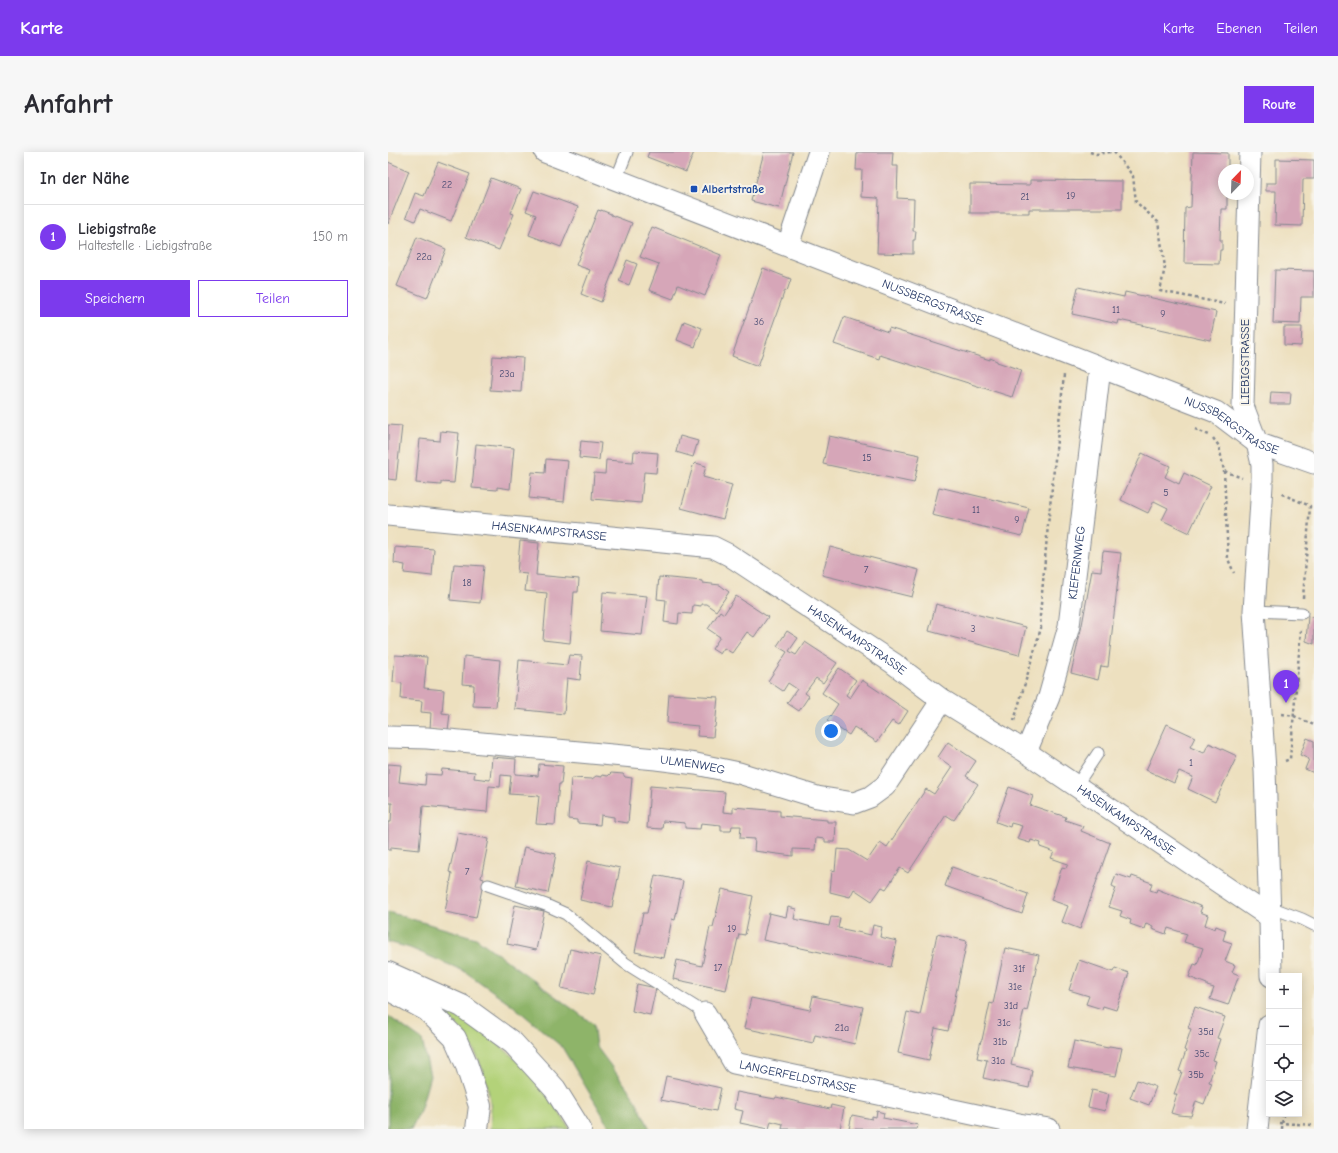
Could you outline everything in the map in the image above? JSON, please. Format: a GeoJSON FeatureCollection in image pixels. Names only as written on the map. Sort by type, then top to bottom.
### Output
{"type":"FeatureCollection","features":[{"type":"Feature","properties":{"kind":"highway"},"geometry":{"type":"LineString","coordinates":[[388,973],[462,1006],[513,1043],[555,1089],[580,1129]]}},
{"type":"Feature","properties":{"kind":"highway"},"geometry":{"type":"LineString","coordinates":[[388,988],[427,1010],[455,1038],[466,1063],[480,1106],[477,1129]]}},
{"type":"Feature","properties":{"kind":"street","name":"NUSSBERGSTRASSE"},"geometry":{"type":"LineString","coordinates":[[545,152],[569,157],[616,180],[788,245],[1066,355],[1216,412],[1257,443],[1314,463]]}},
{"type":"Feature","properties":{"kind":"street"},"geometry":{"type":"LineString","coordinates":[[788,245],[820,152]]}},
{"type":"Feature","properties":{"kind":"street","name":"LIEBIGSTRASSE"},"geometry":{"type":"LineString","coordinates":[[1250,152],[1243,406],[1257,443],[1262,464],[1254,611],[1265,770],[1271,973]]}},
{"type":"Feature","properties":{"kind":"street","name":"KIEFERNWEG"},"geometry":{"type":"LineString","coordinates":[[1026,752],[1049,697],[1069,626],[1100,368]]}},
{"type":"Feature","properties":{"kind":"street","name":"HASENKAMPSTRASSE"},"geometry":{"type":"LineString","coordinates":[[388,514],[713,547],[729,555],[893,663],[942,700],[1026,752],[1270,912]]}},
{"type":"Feature","properties":{"kind":"street","name":"ULMENWEG"},"geometry":{"type":"LineString","coordinates":[[388,737],[427,738],[696,764],[739,773],[818,797],[854,803],[870,797],[885,786],[942,700]]}},
{"type":"Feature","properties":{"kind":"street","name":"LANGERFELDSTRASSE"},"geometry":{"type":"LineString","coordinates":[[705,1013],[734,1063],[1004,1121],[1049,1129]]}},
{"type":"Feature","properties":{"kind":"street"},"geometry":{"type":"LineString","coordinates":[[1258,1125],[1267,1045]]}},
{"type":"Feature","properties":{"kind":"lane"},"geometry":{"type":"LineString","coordinates":[[616,180],[628,152]]}},
{"type":"Feature","properties":{"kind":"lane"},"geometry":{"type":"LineString","coordinates":[[1254,611],[1302,613]]}},
{"type":"Feature","properties":{"kind":"lane"},"geometry":{"type":"LineString","coordinates":[[1076,786],[1098,753]]}},
{"type":"Feature","properties":{"kind":"lane","name":"LANGERFELDSTRASSE"},"geometry":{"type":"LineString","coordinates":[[488,885],[546,905],[566,914],[626,962],[705,1013]]}},
{"type":"Feature","properties":{"kind":"lane"},"geometry":{"type":"LineString","coordinates":[[1270,912],[1302,919],[1314,925]]}},
{"type":"Feature","properties":{"kind":"path"},"geometry":{"type":"LineString","coordinates":[[1090,152],[1096,154],[1113,152],[1133,176],[1136,202],[1158,222],[1165,268],[1160,291],[1245,308]]}},
{"type":"Feature","properties":{"kind":"path"},"geometry":{"type":"LineString","coordinates":[[1008,742],[1041,628],[1040,616],[1048,525],[1066,355]]}},
{"type":"Feature","properties":{"kind":"path"},"geometry":{"type":"LineString","coordinates":[[1190,426],[1212,436],[1219,446],[1224,471],[1228,559],[1239,584],[1256,587]]}},
{"type":"Feature","properties":{"kind":"path"},"geometry":{"type":"LineString","coordinates":[[1224,471],[1262,485]]}},
{"type":"Feature","properties":{"kind":"path"},"geometry":{"type":"LineString","coordinates":[[1261,710],[1294,716],[1314,725]]}},
{"type":"Feature","properties":{"kind":"path"},"geometry":{"type":"LineString","coordinates":[[1282,1129],[1283,1117]]}},
{"type":"Feature","properties":{"kind":"path"},"geometry":{"type":"LineString","coordinates":[[1258,1125],[1282,1123],[1314,1125]]}},
{"type":"Feature","properties":{"kind":"green space"},"geometry":{"type":"Polygon","coordinates":[[[388,912],[476,938],[593,1024],[596,1046],[634,1097],[650,1129],[611,1129],[562,1047],[511,1004],[464,971],[410,948],[388,942],[388,912]]]}},
{"type":"Feature","properties":{"kind":"green space"},"geometry":{"type":"Polygon","coordinates":[[[418,994],[473,1022],[521,1064],[548,1095],[570,1129],[490,1129],[491,1118],[489,1094],[483,1071],[474,1050],[464,1034],[443,1012],[418,994]]]}},
{"type":"Feature","properties":{"kind":"green space"},"geometry":{"type":"Polygon","coordinates":[[[388,1016],[422,1040],[430,1076],[420,1111],[411,1129],[388,1129],[388,1016]]]}},
{"type":"Feature","properties":{"kind":"building"},"geometry":{"type":"Polygon","coordinates":[[[649,152],[694,152],[686,172],[647,157],[649,152]]]}},
{"type":"Feature","properties":{"kind":"building"},"geometry":{"type":"Polygon","coordinates":[[[764,152],[793,152],[779,208],[751,201],[764,152]]]}},
{"type":"Feature","properties":{"kind":"building"},"geometry":{"type":"Polygon","coordinates":[[[857,152],[893,152],[892,166],[898,166],[897,198],[914,199],[913,231],[916,231],[915,240],[913,240],[913,254],[877,253],[879,199],[861,197],[862,170],[856,170],[857,152]]]}},
{"type":"Feature","properties":{"kind":"building"},"geometry":{"type":"Polygon","coordinates":[[[1193,152],[1228,153],[1228,164],[1218,164],[1218,200],[1227,200],[1227,209],[1221,209],[1220,240],[1222,240],[1222,250],[1220,250],[1219,264],[1184,263],[1185,208],[1191,207],[1193,152]]]}},
{"type":"Feature","properties":{"kind":"building"},"geometry":{"type":"Polygon","coordinates":[[[1276,159],[1314,160],[1314,179],[1303,179],[1302,226],[1275,225],[1276,191],[1266,191],[1266,183],[1276,183],[1276,159]]]}},
{"type":"Feature","properties":{"kind":"building"},"geometry":{"type":"Polygon","coordinates":[[[388,162],[409,171],[388,224],[388,162]]]}},
{"type":"Feature","properties":{"kind":"building"},"geometry":{"type":"Polygon","coordinates":[[[438,162],[470,174],[451,221],[420,209],[415,221],[406,217],[415,193],[424,196],[438,162]]]}},
{"type":"Feature","properties":{"kind":"building"},"geometry":{"type":"Polygon","coordinates":[[[491,178],[521,189],[511,213],[514,214],[499,250],[466,237],[479,203],[482,201],[491,178]]]}},
{"type":"Feature","properties":{"kind":"building"},"geometry":{"type":"Polygon","coordinates":[[[1030,180],[1122,181],[1122,209],[1029,209],[1029,213],[970,213],[970,184],[1030,185],[1030,180]]]}},
{"type":"Feature","properties":{"kind":"building"},"geometry":{"type":"Polygon","coordinates":[[[534,191],[578,207],[561,247],[529,235],[536,215],[526,211],[534,191]]]}},
{"type":"Feature","properties":{"kind":"building"},"geometry":{"type":"Polygon","coordinates":[[[598,210],[632,223],[601,302],[581,294],[590,270],[576,265],[598,210]]]}},
{"type":"Feature","properties":{"kind":"building"},"geometry":{"type":"Polygon","coordinates":[[[652,227],[721,255],[705,296],[678,285],[673,299],[649,290],[659,264],[640,257],[652,227]]]}},
{"type":"Feature","properties":{"kind":"building"},"geometry":{"type":"Polygon","coordinates":[[[417,237],[446,249],[427,298],[397,286],[417,237]]]}},
{"type":"Feature","properties":{"kind":"building"},"geometry":{"type":"Polygon","coordinates":[[[627,260],[637,264],[629,285],[619,281],[627,260]]]}},
{"type":"Feature","properties":{"kind":"building"},"geometry":{"type":"Polygon","coordinates":[[[763,268],[791,279],[787,291],[785,290],[758,366],[732,356],[763,268]]]}},
{"type":"Feature","properties":{"kind":"building"},"geometry":{"type":"Polygon","coordinates":[[[1275,270],[1314,271],[1314,297],[1301,297],[1300,324],[1273,323],[1275,270]]]}},
{"type":"Feature","properties":{"kind":"building"},"geometry":{"type":"Polygon","coordinates":[[[1078,287],[1124,297],[1125,292],[1216,312],[1210,340],[1119,320],[1118,324],[1072,314],[1078,287]]]}},
{"type":"Feature","properties":{"kind":"building"},"geometry":{"type":"Polygon","coordinates":[[[844,317],[888,332],[889,328],[990,360],[990,358],[997,362],[1021,370],[1012,397],[880,355],[879,359],[834,344],[844,317]]]}},
{"type":"Feature","properties":{"kind":"building"},"geometry":{"type":"Polygon","coordinates":[[[684,321],[702,328],[695,347],[677,340],[684,321]]]}},
{"type":"Feature","properties":{"kind":"building"},"geometry":{"type":"Polygon","coordinates":[[[1284,327],[1302,327],[1301,346],[1284,345],[1284,327]]]}},
{"type":"Feature","properties":{"kind":"building"},"geometry":{"type":"Polygon","coordinates":[[[493,356],[523,358],[521,392],[490,390],[493,356]]]}},
{"type":"Feature","properties":{"kind":"building"},"geometry":{"type":"Polygon","coordinates":[[[1271,392],[1291,393],[1290,404],[1270,404],[1271,392]]]}},
{"type":"Feature","properties":{"kind":"building"},"geometry":{"type":"Polygon","coordinates":[[[388,425],[402,426],[396,480],[388,479],[388,425]]]}},
{"type":"Feature","properties":{"kind":"building"},"geometry":{"type":"Polygon","coordinates":[[[441,431],[459,433],[454,483],[441,482],[441,485],[416,483],[420,439],[440,441],[441,431]]]}},
{"type":"Feature","properties":{"kind":"building"},"geometry":{"type":"Polygon","coordinates":[[[680,436],[698,441],[693,457],[676,452],[680,436]]]}},
{"type":"Feature","properties":{"kind":"building"},"geometry":{"type":"Polygon","coordinates":[[[829,436],[920,455],[914,483],[823,464],[829,436]]]}},
{"type":"Feature","properties":{"kind":"building"},"geometry":{"type":"Polygon","coordinates":[[[581,441],[601,443],[599,460],[579,458],[581,441]]]}},
{"type":"Feature","properties":{"kind":"building"},"geometry":{"type":"Polygon","coordinates":[[[476,444],[514,448],[510,489],[497,487],[497,490],[472,488],[476,444]]]}},
{"type":"Feature","properties":{"kind":"building"},"geometry":{"type":"Polygon","coordinates":[[[634,451],[658,453],[656,473],[644,472],[641,503],[592,499],[594,473],[605,474],[606,460],[633,462],[634,451]]]}},
{"type":"Feature","properties":{"kind":"building"},"geometry":{"type":"Polygon","coordinates":[[[1142,453],[1170,466],[1165,477],[1179,484],[1184,473],[1211,486],[1189,533],[1162,520],[1168,508],[1154,501],[1148,513],[1121,500],[1142,453]]]}},
{"type":"Feature","properties":{"kind":"building"},"geometry":{"type":"Polygon","coordinates":[[[546,459],[568,461],[564,502],[529,498],[532,472],[545,473],[546,459]]]}},
{"type":"Feature","properties":{"kind":"building"},"geometry":{"type":"Polygon","coordinates":[[[696,463],[706,466],[703,477],[732,485],[723,519],[681,508],[693,466],[696,463]]]}},
{"type":"Feature","properties":{"kind":"building"},"geometry":{"type":"Polygon","coordinates":[[[939,487],[1029,508],[1022,536],[932,515],[939,487]]]}},
{"type":"Feature","properties":{"kind":"building"},"geometry":{"type":"Polygon","coordinates":[[[520,541],[539,543],[536,575],[579,579],[578,592],[574,592],[570,643],[543,640],[547,593],[525,591],[527,574],[517,573],[520,541]]]}},
{"type":"Feature","properties":{"kind":"building"},"geometry":{"type":"Polygon","coordinates":[[[395,547],[434,549],[432,576],[404,573],[405,565],[394,563],[395,547]]]}},
{"type":"Feature","properties":{"kind":"building"},"geometry":{"type":"Polygon","coordinates":[[[830,547],[919,570],[912,597],[822,575],[830,547]]]}},
{"type":"Feature","properties":{"kind":"building"},"geometry":{"type":"Polygon","coordinates":[[[1103,551],[1121,553],[1108,667],[1101,666],[1098,680],[1071,673],[1092,570],[1101,571],[1103,551]]]}},
{"type":"Feature","properties":{"kind":"building"},"geometry":{"type":"Polygon","coordinates":[[[454,564],[484,566],[480,603],[450,600],[454,564]]]}},
{"type":"Feature","properties":{"kind":"building"},"geometry":{"type":"Polygon","coordinates":[[[659,577],[703,581],[703,583],[720,585],[729,592],[716,611],[706,604],[701,604],[701,606],[693,605],[692,614],[679,613],[678,624],[664,622],[666,600],[657,599],[659,577]]]}},
{"type":"Feature","properties":{"kind":"building"},"geometry":{"type":"Polygon","coordinates":[[[603,592],[647,596],[642,635],[600,631],[603,592]]]}},
{"type":"Feature","properties":{"kind":"building"},"geometry":{"type":"Polygon","coordinates":[[[736,596],[768,617],[754,637],[747,632],[732,653],[724,648],[720,654],[712,649],[720,637],[708,629],[720,611],[724,614],[736,596]]]}},
{"type":"Feature","properties":{"kind":"building"},"geometry":{"type":"Polygon","coordinates":[[[936,604],[1026,627],[1019,655],[929,631],[936,604]]]}},
{"type":"Feature","properties":{"kind":"building"},"geometry":{"type":"Polygon","coordinates":[[[1308,616],[1314,618],[1314,644],[1306,641],[1308,616]]]}},
{"type":"Feature","properties":{"kind":"building"},"geometry":{"type":"Polygon","coordinates":[[[787,631],[798,638],[789,651],[796,655],[805,642],[837,663],[823,683],[816,678],[805,693],[809,696],[799,711],[787,703],[797,689],[788,683],[783,691],[768,681],[787,652],[777,646],[787,631]]]}},
{"type":"Feature","properties":{"kind":"building"},"geometry":{"type":"Polygon","coordinates":[[[395,655],[427,657],[424,688],[444,690],[442,713],[450,714],[448,730],[430,729],[431,713],[421,712],[422,701],[401,699],[402,683],[393,682],[395,655]]]}},
{"type":"Feature","properties":{"kind":"building"},"geometry":{"type":"Polygon","coordinates":[[[569,655],[582,656],[580,680],[567,678],[564,714],[515,709],[519,660],[567,665],[569,655]]]}},
{"type":"Feature","properties":{"kind":"building"},"geometry":{"type":"Polygon","coordinates":[[[464,656],[500,660],[496,707],[473,706],[474,685],[462,684],[464,656]]]}},
{"type":"Feature","properties":{"kind":"building"},"geometry":{"type":"Polygon","coordinates":[[[839,668],[856,680],[846,695],[850,698],[862,680],[908,711],[899,725],[892,721],[877,742],[854,727],[849,735],[827,721],[838,704],[822,693],[839,668]]]}},
{"type":"Feature","properties":{"kind":"building"},"geometry":{"type":"Polygon","coordinates":[[[669,694],[718,697],[713,737],[697,736],[698,726],[667,723],[669,694]]]}},
{"type":"Feature","properties":{"kind":"building"},"geometry":{"type":"Polygon","coordinates":[[[1167,724],[1195,737],[1190,747],[1204,753],[1209,743],[1237,756],[1215,802],[1188,789],[1193,777],[1179,771],[1174,783],[1146,770],[1167,724]]]}},
{"type":"Feature","properties":{"kind":"building"},"geometry":{"type":"Polygon","coordinates":[[[1307,738],[1314,741],[1314,773],[1305,769],[1309,759],[1300,755],[1307,738]]]}},
{"type":"Feature","properties":{"kind":"building"},"geometry":{"type":"Polygon","coordinates":[[[948,742],[976,761],[966,776],[978,784],[954,820],[946,815],[908,873],[900,868],[886,889],[882,887],[872,901],[854,889],[850,897],[830,892],[832,870],[835,871],[837,849],[849,850],[867,861],[880,842],[887,847],[926,789],[934,794],[952,767],[938,757],[948,742]]]}},
{"type":"Feature","properties":{"kind":"building"},"geometry":{"type":"Polygon","coordinates":[[[492,757],[516,759],[515,774],[538,776],[539,764],[563,766],[561,784],[559,784],[555,825],[536,824],[539,796],[509,794],[511,776],[501,775],[500,787],[489,786],[487,812],[423,806],[419,850],[391,847],[391,850],[388,850],[388,822],[391,822],[392,803],[388,803],[388,764],[401,765],[399,782],[425,785],[426,774],[441,775],[442,769],[475,772],[474,778],[490,780],[492,757]]]}},
{"type":"Feature","properties":{"kind":"building"},"geometry":{"type":"Polygon","coordinates":[[[611,773],[623,774],[625,777],[632,778],[628,823],[614,821],[614,817],[601,815],[600,825],[577,823],[577,820],[568,819],[571,778],[592,779],[596,776],[608,776],[611,773]]]}},
{"type":"Feature","properties":{"kind":"building"},"geometry":{"type":"Polygon","coordinates":[[[650,786],[725,792],[723,812],[733,813],[733,807],[780,811],[780,816],[836,822],[835,842],[825,842],[825,839],[816,838],[815,850],[793,849],[793,856],[754,851],[755,839],[740,838],[741,826],[732,826],[731,831],[721,831],[721,825],[701,823],[700,829],[685,828],[685,823],[663,821],[662,829],[647,828],[650,786]]]}},
{"type":"Feature","properties":{"kind":"building"},"geometry":{"type":"Polygon","coordinates":[[[1009,787],[1033,796],[1030,805],[1066,817],[1065,820],[1083,826],[1081,831],[1110,843],[1080,929],[1062,922],[1068,906],[1051,900],[1062,867],[1066,868],[1068,864],[1051,858],[1054,852],[1040,847],[1041,843],[1031,840],[1030,843],[1017,839],[1022,826],[1011,823],[1010,827],[996,822],[1009,787]]]}},
{"type":"Feature","properties":{"kind":"building"},"geometry":{"type":"Polygon","coordinates":[[[458,833],[489,839],[481,878],[484,879],[476,918],[445,912],[452,873],[449,872],[458,833]]]}},
{"type":"Feature","properties":{"kind":"building"},"geometry":{"type":"Polygon","coordinates":[[[524,847],[556,854],[548,893],[516,886],[524,847]]]}},
{"type":"Feature","properties":{"kind":"building"},"geometry":{"type":"Polygon","coordinates":[[[588,861],[620,868],[612,907],[580,900],[588,861]]]}},
{"type":"Feature","properties":{"kind":"building"},"geometry":{"type":"Polygon","coordinates":[[[952,867],[1028,894],[1022,914],[945,886],[952,867]]]}},
{"type":"Feature","properties":{"kind":"building"},"geometry":{"type":"Polygon","coordinates":[[[1116,874],[1131,879],[1132,876],[1152,883],[1150,890],[1156,892],[1157,889],[1202,907],[1200,912],[1208,915],[1205,925],[1215,929],[1216,926],[1226,930],[1223,940],[1232,943],[1225,961],[1235,965],[1232,972],[1239,975],[1228,1005],[1210,999],[1214,988],[1189,977],[1194,964],[1197,965],[1203,948],[1184,942],[1187,934],[1168,928],[1166,934],[1152,929],[1153,926],[1146,923],[1144,929],[1130,924],[1131,920],[1120,916],[1122,911],[1109,907],[1116,888],[1112,886],[1116,874]]]}},
{"type":"Feature","properties":{"kind":"building"},"geometry":{"type":"Polygon","coordinates":[[[655,875],[683,881],[675,920],[672,919],[664,958],[635,952],[643,913],[647,913],[655,875]]]}},
{"type":"Feature","properties":{"kind":"building"},"geometry":{"type":"Polygon","coordinates":[[[722,889],[753,896],[745,935],[739,934],[726,990],[673,979],[677,960],[702,966],[710,927],[713,927],[722,889]]]}},
{"type":"Feature","properties":{"kind":"building"},"geometry":{"type":"Polygon","coordinates":[[[515,905],[544,911],[536,950],[507,944],[515,905]]]}},
{"type":"Feature","properties":{"kind":"building"},"geometry":{"type":"Polygon","coordinates":[[[788,907],[796,909],[794,919],[829,926],[831,917],[840,918],[838,928],[871,935],[873,925],[882,927],[880,937],[897,941],[891,967],[763,940],[769,913],[786,917],[788,907]]]}},
{"type":"Feature","properties":{"kind":"building"},"geometry":{"type":"Polygon","coordinates":[[[937,934],[967,941],[948,1031],[935,1028],[929,1060],[898,1053],[907,1012],[920,1015],[937,934]]]}},
{"type":"Feature","properties":{"kind":"building"},"geometry":{"type":"Polygon","coordinates":[[[1005,948],[1039,955],[1027,1011],[1024,1010],[1011,1065],[1032,1070],[1029,1088],[983,1078],[987,1060],[977,1058],[990,1003],[993,1004],[1005,948]]]}},
{"type":"Feature","properties":{"kind":"building"},"geometry":{"type":"Polygon","coordinates":[[[570,949],[601,956],[593,995],[561,988],[570,949]]]}},
{"type":"Feature","properties":{"kind":"building"},"geometry":{"type":"Polygon","coordinates":[[[1079,960],[1113,972],[1115,968],[1129,973],[1116,1010],[1103,1006],[1102,1009],[1086,1004],[1089,996],[1069,990],[1079,960]]]}},
{"type":"Feature","properties":{"kind":"building"},"geometry":{"type":"Polygon","coordinates":[[[637,984],[656,988],[650,1015],[632,1011],[637,984]]]}},
{"type":"Feature","properties":{"kind":"building"},"geometry":{"type":"Polygon","coordinates":[[[813,996],[863,1007],[855,1044],[815,1035],[813,1043],[744,1028],[751,998],[810,1010],[813,996]]]}},
{"type":"Feature","properties":{"kind":"building"},"geometry":{"type":"Polygon","coordinates":[[[1195,1007],[1225,1017],[1217,1038],[1220,1039],[1213,1060],[1216,1061],[1209,1082],[1212,1083],[1204,1104],[1196,1101],[1191,1116],[1178,1115],[1171,1113],[1177,1094],[1174,1094],[1182,1072],[1179,1071],[1186,1051],[1184,1050],[1191,1029],[1188,1028],[1195,1007]]]}},
{"type":"Feature","properties":{"kind":"building"},"geometry":{"type":"Polygon","coordinates":[[[1074,1041],[1108,1048],[1109,1046],[1122,1048],[1116,1076],[1068,1068],[1074,1041]]]}},
{"type":"Feature","properties":{"kind":"building"},"geometry":{"type":"Polygon","coordinates":[[[666,1076],[721,1088],[716,1111],[661,1100],[666,1076]]]}},
{"type":"Feature","properties":{"kind":"building"},"geometry":{"type":"Polygon","coordinates":[[[1137,1080],[1156,1087],[1149,1105],[1130,1098],[1137,1080]]]}},
{"type":"Feature","properties":{"kind":"building"},"geometry":{"type":"Polygon","coordinates":[[[1092,1090],[1109,1094],[1105,1111],[1088,1107],[1092,1090]]]}},
{"type":"Feature","properties":{"kind":"building"},"geometry":{"type":"Polygon","coordinates":[[[737,1092],[775,1099],[776,1097],[830,1109],[831,1105],[844,1108],[840,1129],[782,1129],[783,1124],[771,1121],[769,1129],[740,1123],[743,1111],[734,1109],[737,1092]]]}},
{"type":"Feature","properties":{"kind":"building"},"geometry":{"type":"Polygon","coordinates":[[[877,1111],[884,1113],[883,1118],[918,1125],[917,1129],[849,1129],[852,1115],[872,1119],[872,1116],[876,1117],[877,1111]]]}},
{"type":"Feature","properties":{"kind":"place","name":"Albertstraße"},"geometry":{"type":"Point","coordinates":[694,189]}},
{"type":"Feature","properties":{"kind":"place","name":"Liebigstraße"},"geometry":{"type":"Point","coordinates":[1286,703]}}]}
